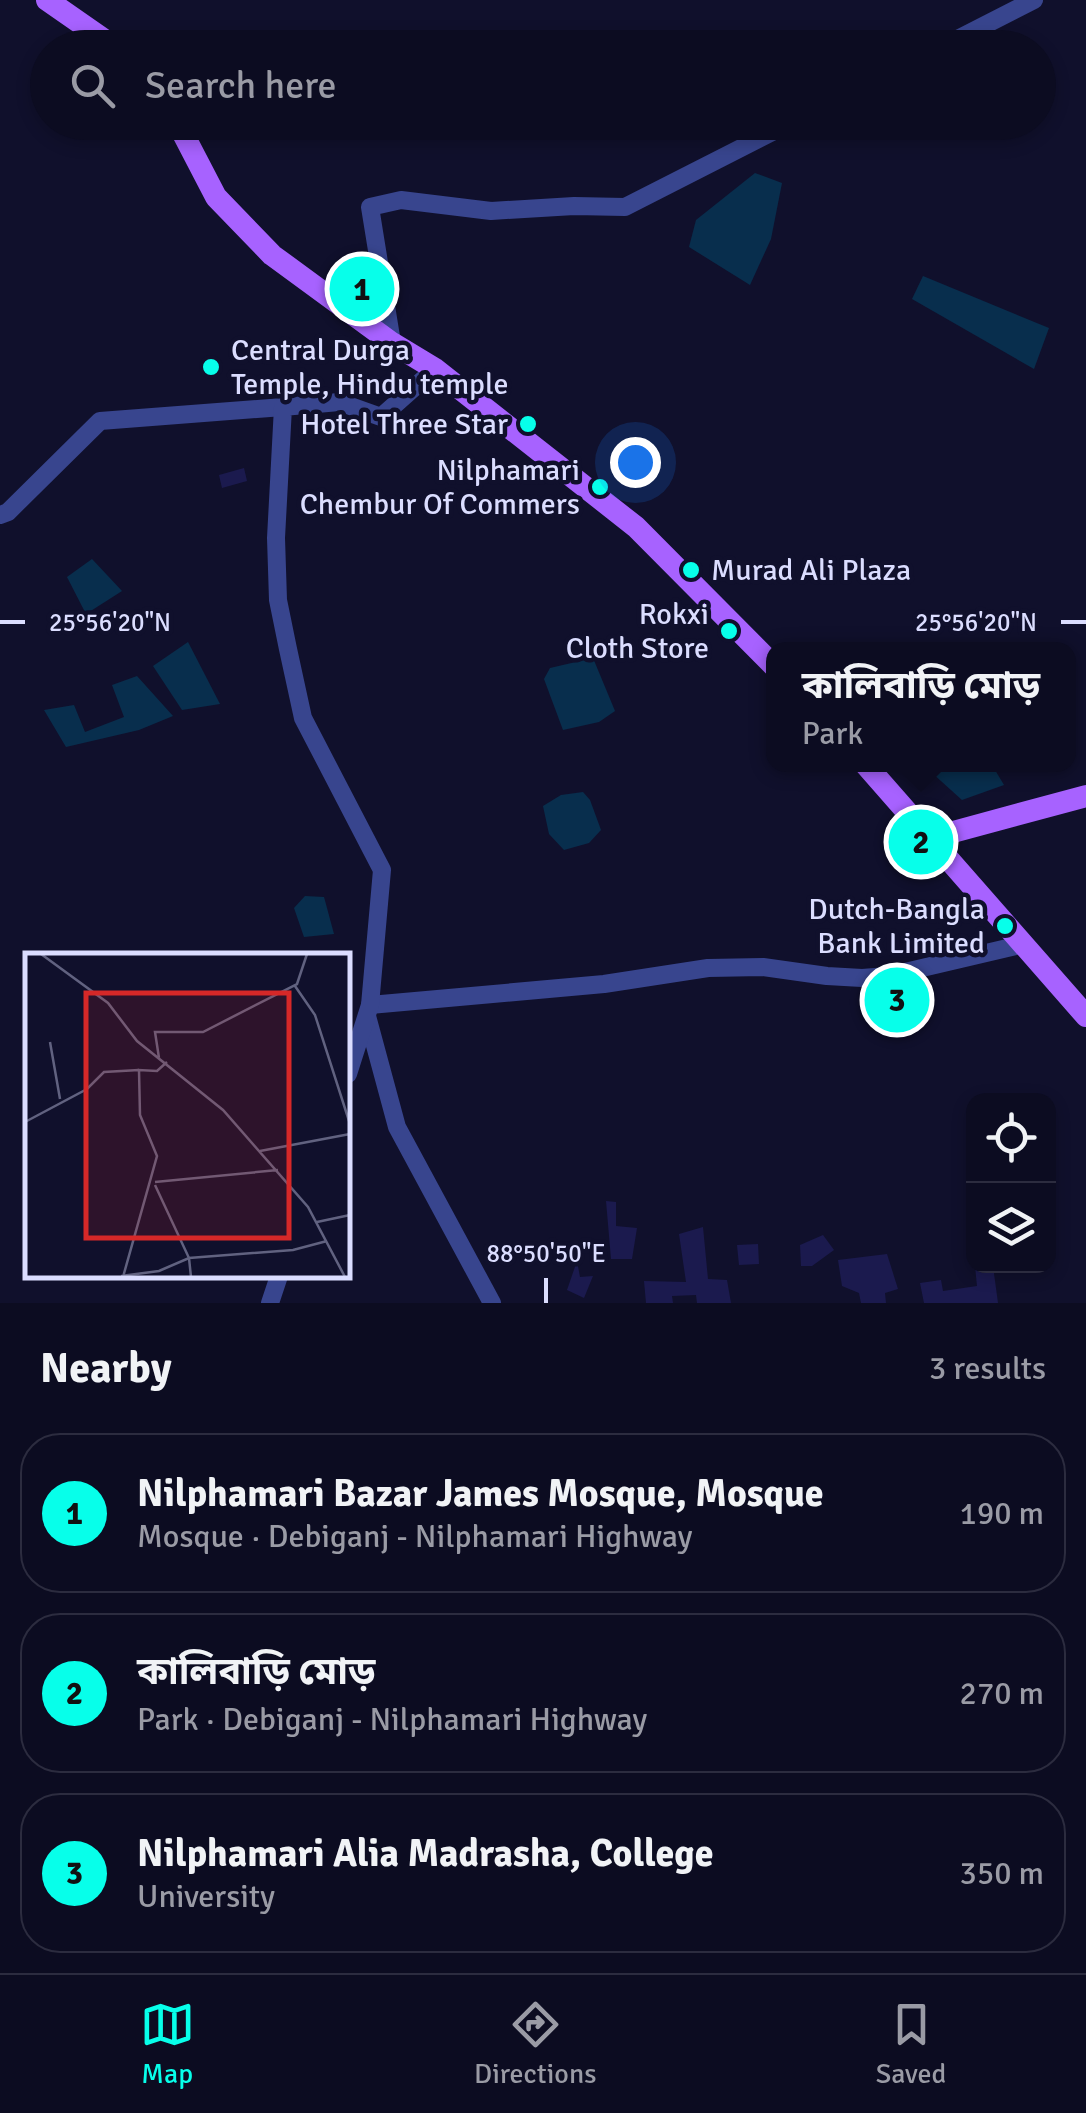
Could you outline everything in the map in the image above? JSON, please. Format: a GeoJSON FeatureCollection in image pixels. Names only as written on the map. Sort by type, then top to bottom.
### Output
{"type":"FeatureCollection","features":[{"type":"Feature","properties":{"kind":"main road"},"geometry":{"type":"LineString","coordinates":[[47,0],[90,30]]}},
{"type":"Feature","properties":{"kind":"main road"},"geometry":{"type":"LineString","coordinates":[[186,140],[216,197],[272,255],[392,343],[436,369],[636,526],[766,658]]}},
{"type":"Feature","properties":{"kind":"main road"},"geometry":{"type":"LineString","coordinates":[[872,772],[1086,1016]]}},
{"type":"Feature","properties":{"kind":"main road"},"geometry":{"type":"LineString","coordinates":[[931,838],[1086,796]]}},
{"type":"Feature","properties":{"kind":"street"},"geometry":{"type":"LineString","coordinates":[[975,30],[1034,0]]}},
{"type":"Feature","properties":{"kind":"street"},"geometry":{"type":"LineString","coordinates":[[392,343],[370,207],[401,200],[491,211],[626,207],[757,140]]}},
{"type":"Feature","properties":{"kind":"street"},"geometry":{"type":"LineString","coordinates":[[0,515],[8,512],[100,421],[339,402],[381,417],[436,369]]}},
{"type":"Feature","properties":{"kind":"street"},"geometry":{"type":"LineString","coordinates":[[283,407],[276,538],[278,600],[304,718],[382,870],[368,1011],[350,1068]]}},
{"type":"Feature","properties":{"kind":"street"},"geometry":{"type":"LineString","coordinates":[[368,1011],[708,968],[763,967],[827,976],[888,976],[1024,944]]}},
{"type":"Feature","properties":{"kind":"street"},"geometry":{"type":"LineString","coordinates":[[368,1011],[397,1126],[492,1303]]}},
{"type":"Feature","properties":{"kind":"street"},"geometry":{"type":"LineString","coordinates":[[270,1303],[278,1278]]}},
{"type":"Feature","properties":{"kind":"water"},"geometry":{"type":"Polygon","coordinates":[[[755,173],[782,183],[771,239],[750,285],[689,247],[696,220],[755,173]]]}},
{"type":"Feature","properties":{"kind":"water"},"geometry":{"type":"Polygon","coordinates":[[[923,276],[1049,328],[1034,369],[912,299],[923,276]]]}},
{"type":"Feature","properties":{"kind":"water"},"geometry":{"type":"Polygon","coordinates":[[[92,559],[122,591],[86,614],[67,577],[92,559]]]}},
{"type":"Feature","properties":{"kind":"water"},"geometry":{"type":"Polygon","coordinates":[[[188,642],[220,704],[182,710],[153,666],[188,642]]]}},
{"type":"Feature","properties":{"kind":"water"},"geometry":{"type":"Polygon","coordinates":[[[593,658],[615,711],[599,722],[563,730],[544,679],[550,668],[593,658]]]}},
{"type":"Feature","properties":{"kind":"water"},"geometry":{"type":"Polygon","coordinates":[[[137,676],[173,716],[139,730],[66,747],[44,710],[74,705],[85,732],[124,717],[112,685],[137,676]]]}},
{"type":"Feature","properties":{"kind":"water"},"geometry":{"type":"Polygon","coordinates":[[[931,772],[996,772],[1004,785],[962,800],[931,772]]]}},
{"type":"Feature","properties":{"kind":"water"},"geometry":{"type":"Polygon","coordinates":[[[583,792],[601,830],[589,843],[564,850],[549,834],[543,806],[561,795],[583,792]]]}},
{"type":"Feature","properties":{"kind":"water"},"geometry":{"type":"Polygon","coordinates":[[[305,896],[324,897],[334,934],[304,937],[294,908],[305,896]]]}},
{"type":"Feature","properties":{"kind":"building"},"geometry":{"type":"Polygon","coordinates":[[[244,468],[247,481],[222,488],[219,475],[244,468]]]}},
{"type":"Feature","properties":{"kind":"building"},"geometry":{"type":"Polygon","coordinates":[[[606,1201],[616,1202],[616,1226],[637,1228],[632,1259],[611,1259],[606,1201]]]}},
{"type":"Feature","properties":{"kind":"building"},"geometry":{"type":"Polygon","coordinates":[[[703,1227],[708,1279],[727,1280],[731,1303],[697,1303],[696,1295],[672,1296],[673,1303],[646,1303],[644,1281],[686,1282],[679,1234],[703,1227]]]}},
{"type":"Feature","properties":{"kind":"building"},"geometry":{"type":"Polygon","coordinates":[[[823,1235],[834,1250],[812,1266],[801,1266],[800,1245],[823,1235]]]}},
{"type":"Feature","properties":{"kind":"building"},"geometry":{"type":"Polygon","coordinates":[[[758,1244],[759,1264],[739,1265],[737,1245],[758,1244]]]}},
{"type":"Feature","properties":{"kind":"building"},"geometry":{"type":"Polygon","coordinates":[[[887,1254],[898,1289],[885,1293],[886,1303],[861,1303],[859,1293],[842,1286],[838,1260],[887,1254]]]}},
{"type":"Feature","properties":{"kind":"building"},"geometry":{"type":"Polygon","coordinates":[[[577,1261],[580,1277],[593,1276],[584,1298],[567,1290],[577,1261]]]}},
{"type":"Feature","properties":{"kind":"building"},"geometry":{"type":"Polygon","coordinates":[[[976,1273],[994,1273],[998,1303],[924,1303],[920,1283],[941,1280],[943,1291],[977,1286],[976,1273]]]}},
{"type":"Feature","properties":{"kind":"place","name":"Nilphamari Bazar James Mosque, Mosque"},"geometry":{"type":"Point","coordinates":[362,289]}},
{"type":"Feature","properties":{"kind":"place","name":"Central Durga Temple, Hindu temple"},"geometry":{"type":"Point","coordinates":[211,367]}},
{"type":"Feature","properties":{"kind":"place","name":"Hotel Three Star"},"geometry":{"type":"Point","coordinates":[528,424]}},
{"type":"Feature","properties":{"kind":"place","name":"Nilphamari Chembur Of Commers"},"geometry":{"type":"Point","coordinates":[600,487]}},
{"type":"Feature","properties":{"kind":"place","name":"Murad Ali Plaza"},"geometry":{"type":"Point","coordinates":[691,570]}},
{"type":"Feature","properties":{"kind":"place","name":"Rokxi Cloth Store"},"geometry":{"type":"Point","coordinates":[729,631]}},
{"type":"Feature","properties":{"kind":"place","name":"কালিবাড়ি মোড়"},"geometry":{"type":"Point","coordinates":[921,842]}},
{"type":"Feature","properties":{"kind":"place","name":"Dutch-Bangla Bank Limited"},"geometry":{"type":"Point","coordinates":[1005,926]}},
{"type":"Feature","properties":{"kind":"place","name":"Nilphamari Alia Madrasha, College"},"geometry":{"type":"Point","coordinates":[897,1000]}}]}
